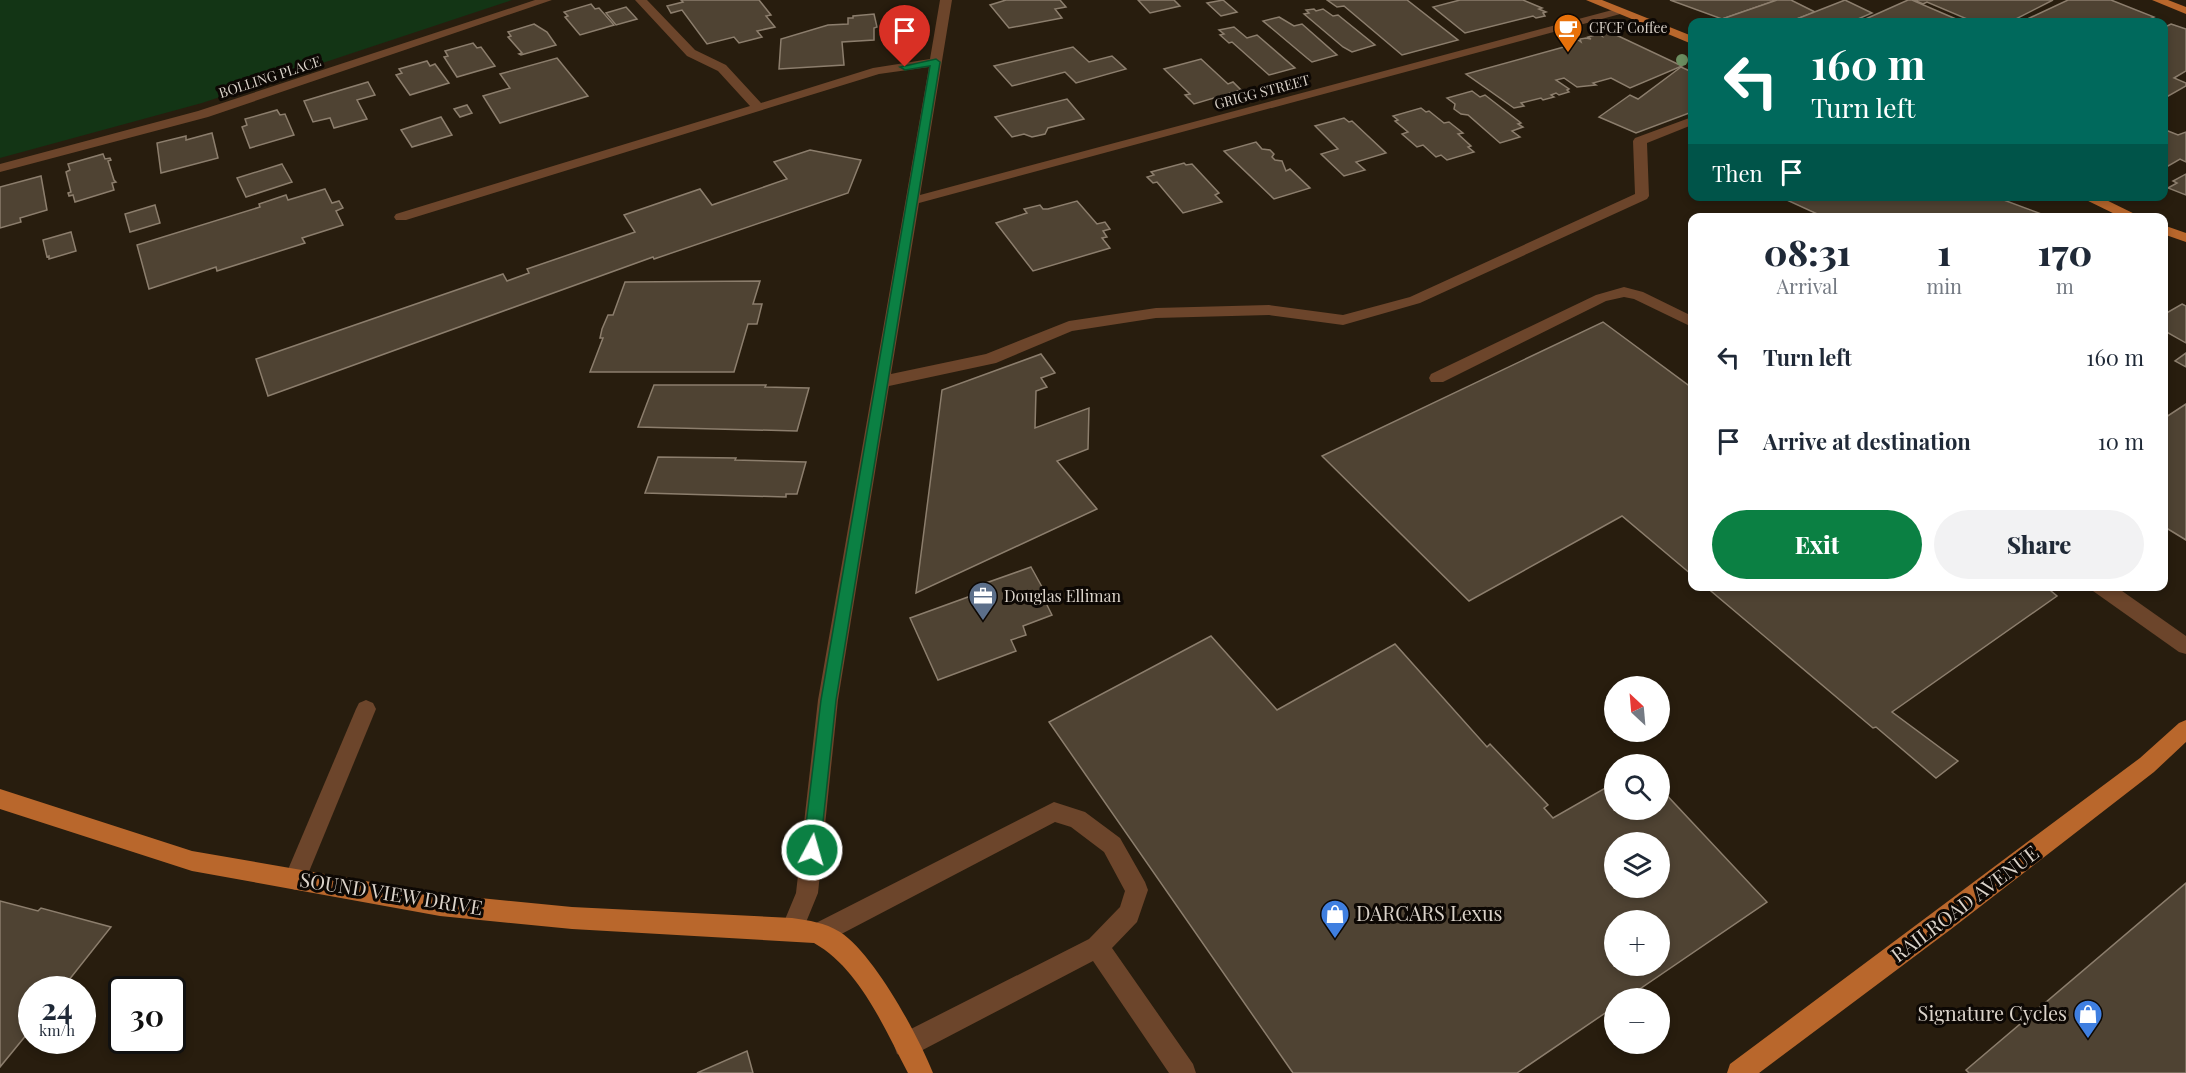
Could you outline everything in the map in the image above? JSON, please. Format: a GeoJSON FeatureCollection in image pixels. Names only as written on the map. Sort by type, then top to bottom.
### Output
{"type":"FeatureCollection","features":[{"type":"Feature","properties":{"kind":"main road"},"geometry":{"type":"LineString","coordinates":[[1592,0],[1688,38]]}},
{"type":"Feature","properties":{"kind":"main road"},"geometry":{"type":"LineString","coordinates":[[2158,0],[2186,11]]}},
{"type":"Feature","properties":{"kind":"main road"},"geometry":{"type":"LineString","coordinates":[[2097,201],[2124,213]]}},
{"type":"Feature","properties":{"kind":"main road"},"geometry":{"type":"LineString","coordinates":[[2168,231],[2186,238]]}},
{"type":"Feature","properties":{"kind":"main road","name":"RAILROAD AVENUE"},"geometry":{"type":"LineString","coordinates":[[1739,1073],[2091,808],[2146,765],[2186,729]]}},
{"type":"Feature","properties":{"kind":"main road","name":"SOUND VIEW DRIVE"},"geometry":{"type":"LineString","coordinates":[[0,799],[192,861],[440,905],[572,918],[792,929],[820,933]]}},
{"type":"Feature","properties":{"kind":"main road"},"geometry":{"type":"LineString","coordinates":[[820,933],[839,948],[870,980],[921,1073]]}},
{"type":"Feature","properties":{"kind":"street","name":"BOLLING PLACE"},"geometry":{"type":"LineString","coordinates":[[0,168],[225,107],[546,0]]}},
{"type":"Feature","properties":{"kind":"street"},"geometry":{"type":"LineString","coordinates":[[641,0],[691,53],[722,68],[758,107]]}},
{"type":"Feature","properties":{"kind":"street"},"geometry":{"type":"LineString","coordinates":[[792,929],[807,893],[828,700],[946,0]]}},
{"type":"Feature","properties":{"kind":"street","name":"GRIGG STREET"},"geometry":{"type":"LineString","coordinates":[[912,201],[1620,11]]}},
{"type":"Feature","properties":{"kind":"street"},"geometry":{"type":"LineString","coordinates":[[401,217],[877,71],[936,62]]}},
{"type":"Feature","properties":{"kind":"street"},"geometry":{"type":"LineString","coordinates":[[881,382],[990,359],[1069,326],[1156,313],[1269,310],[1343,320],[1415,300],[1642,196],[1640,141],[1688,123]]}},
{"type":"Feature","properties":{"kind":"street"},"geometry":{"type":"LineString","coordinates":[[1437,378],[1601,298],[1624,292],[1638,295],[1688,320]]}},
{"type":"Feature","properties":{"kind":"street"},"geometry":{"type":"LineString","coordinates":[[2107,591],[2186,646]]}},
{"type":"Feature","properties":{"kind":"street"},"geometry":{"type":"LineString","coordinates":[[295,879],[366,709]]}},
{"type":"Feature","properties":{"kind":"street"},"geometry":{"type":"LineString","coordinates":[[820,933],[1054,812],[1077,819],[1112,845],[1137,890],[1129,914],[1097,947],[906,1045]]}},
{"type":"Feature","properties":{"kind":"street"},"geometry":{"type":"LineString","coordinates":[[1097,947],[1184,1073]]}},
{"type":"Feature","properties":{"kind":"green space"},"geometry":{"type":"Polygon","coordinates":[[[0,0],[512,0],[202,103],[0,158],[0,0]]]}},
{"type":"Feature","properties":{"kind":"building"},"geometry":{"type":"Polygon","coordinates":[[[681,0],[759,0],[771,15],[766,16],[775,27],[757,31],[762,37],[739,43],[734,37],[707,44],[682,10],[671,13],[667,6],[683,2],[681,0]]]}},
{"type":"Feature","properties":{"kind":"building"},"geometry":{"type":"Polygon","coordinates":[[[1006,0],[1060,0],[1066,7],[1055,9],[1062,18],[1009,28],[990,5],[1006,0]]]}},
{"type":"Feature","properties":{"kind":"building"},"geometry":{"type":"Polygon","coordinates":[[[1138,0],[1174,0],[1180,6],[1150,13],[1138,0]]]}},
{"type":"Feature","properties":{"kind":"building"},"geometry":{"type":"Polygon","coordinates":[[[1223,0],[1237,12],[1221,16],[1207,3],[1223,0]]]}},
{"type":"Feature","properties":{"kind":"building"},"geometry":{"type":"Polygon","coordinates":[[[1327,0],[1407,0],[1458,40],[1402,55],[1344,6],[1337,7],[1327,0]]]}},
{"type":"Feature","properties":{"kind":"building"},"geometry":{"type":"Polygon","coordinates":[[[1460,0],[1523,0],[1546,12],[1543,13],[1545,16],[1536,18],[1533,16],[1465,33],[1433,7],[1460,0]]]}},
{"type":"Feature","properties":{"kind":"building"},"geometry":{"type":"Polygon","coordinates":[[[1670,0],[1777,0],[1725,18],[1670,0]]]}},
{"type":"Feature","properties":{"kind":"building"},"geometry":{"type":"Polygon","coordinates":[[[1777,0],[1791,0],[1815,12],[1799,18],[1725,18],[1777,0]]]}},
{"type":"Feature","properties":{"kind":"building"},"geometry":{"type":"Polygon","coordinates":[[[1845,0],[1872,13],[1860,18],[1799,18],[1845,0]]]}},
{"type":"Feature","properties":{"kind":"building"},"geometry":{"type":"Polygon","coordinates":[[[1912,0],[1954,18],[1868,18],[1912,0]]]}},
{"type":"Feature","properties":{"kind":"building"},"geometry":{"type":"Polygon","coordinates":[[[1914,0],[2053,0],[2018,18],[1965,18],[1927,2],[1923,4],[1914,0]]]}},
{"type":"Feature","properties":{"kind":"building"},"geometry":{"type":"Polygon","coordinates":[[[2068,0],[2111,0],[2154,17],[2152,18],[2030,18],[2068,0]]]}},
{"type":"Feature","properties":{"kind":"building"},"geometry":{"type":"Polygon","coordinates":[[[591,4],[595,9],[599,8],[614,25],[580,35],[565,17],[568,16],[564,12],[591,4]]]}},
{"type":"Feature","properties":{"kind":"building"},"geometry":{"type":"Polygon","coordinates":[[[626,7],[637,19],[616,25],[606,13],[626,7]]]}},
{"type":"Feature","properties":{"kind":"building"},"geometry":{"type":"Polygon","coordinates":[[[1323,9],[1333,16],[1338,15],[1375,45],[1352,52],[1343,47],[1304,14],[1309,13],[1306,10],[1316,11],[1323,9]]]}},
{"type":"Feature","properties":{"kind":"building"},"geometry":{"type":"Polygon","coordinates":[[[874,14],[877,27],[874,28],[874,40],[842,42],[844,65],[779,69],[781,39],[828,25],[848,24],[848,18],[853,18],[853,16],[874,14]]]}},
{"type":"Feature","properties":{"kind":"building"},"geometry":{"type":"Polygon","coordinates":[[[1279,17],[1294,26],[1302,24],[1337,55],[1312,62],[1263,21],[1279,17]]]}},
{"type":"Feature","properties":{"kind":"building"},"geometry":{"type":"Polygon","coordinates":[[[534,24],[547,32],[556,45],[521,55],[519,54],[522,53],[508,37],[511,36],[508,32],[534,24]]]}},
{"type":"Feature","properties":{"kind":"building"},"geometry":{"type":"Polygon","coordinates":[[[2171,24],[2186,29],[2186,71],[2174,78],[2186,83],[2186,86],[2168,96],[2168,26],[2171,24]]]}},
{"type":"Feature","properties":{"kind":"building"},"geometry":{"type":"Polygon","coordinates":[[[1234,27],[1247,38],[1257,35],[1295,68],[1269,75],[1232,42],[1229,43],[1220,35],[1224,34],[1219,30],[1234,27]]]}},
{"type":"Feature","properties":{"kind":"building"},"geometry":{"type":"Polygon","coordinates":[[[1612,33],[1682,66],[1630,88],[1611,78],[1593,83],[1596,85],[1577,87],[1564,78],[1556,80],[1569,89],[1567,90],[1569,92],[1559,95],[1556,93],[1551,95],[1554,97],[1543,100],[1541,98],[1521,103],[1524,106],[1514,108],[1466,74],[1571,45],[1567,43],[1578,40],[1581,42],[1580,39],[1591,39],[1588,37],[1599,34],[1602,36],[1601,34],[1612,33]]]}},
{"type":"Feature","properties":{"kind":"building"},"geometry":{"type":"Polygon","coordinates":[[[473,43],[477,48],[481,47],[495,66],[457,77],[444,57],[448,56],[445,51],[473,43]]]}},
{"type":"Feature","properties":{"kind":"building"},"geometry":{"type":"Polygon","coordinates":[[[1073,47],[1089,62],[1112,56],[1126,69],[1076,83],[1065,72],[1012,86],[994,66],[1073,47]]]}},
{"type":"Feature","properties":{"kind":"building"},"geometry":{"type":"Polygon","coordinates":[[[557,58],[588,96],[500,123],[483,96],[510,88],[500,74],[557,58]]]}},
{"type":"Feature","properties":{"kind":"building"},"geometry":{"type":"Polygon","coordinates":[[[1201,59],[1228,84],[1233,82],[1241,90],[1194,104],[1185,95],[1190,94],[1164,69],[1201,59]]]}},
{"type":"Feature","properties":{"kind":"building"},"geometry":{"type":"Polygon","coordinates":[[[427,61],[430,66],[435,64],[449,83],[410,95],[396,75],[402,73],[399,69],[427,61]]]}},
{"type":"Feature","properties":{"kind":"building"},"geometry":{"type":"Polygon","coordinates":[[[1681,67],[1688,70],[1688,114],[1636,133],[1599,117],[1630,95],[1638,99],[1681,67]]]}},
{"type":"Feature","properties":{"kind":"building"},"geometry":{"type":"Polygon","coordinates":[[[368,82],[375,95],[357,100],[367,119],[334,128],[330,118],[313,122],[304,101],[368,82]]]}},
{"type":"Feature","properties":{"kind":"building"},"geometry":{"type":"Polygon","coordinates":[[[1472,91],[1480,97],[1485,95],[1521,123],[1518,124],[1523,127],[1512,131],[1520,137],[1500,143],[1468,115],[1461,114],[1454,109],[1455,104],[1447,98],[1472,91]]]}},
{"type":"Feature","properties":{"kind":"building"},"geometry":{"type":"Polygon","coordinates":[[[1067,99],[1084,119],[1048,128],[1045,134],[1032,137],[1024,134],[1012,137],[995,117],[1067,99]]]}},
{"type":"Feature","properties":{"kind":"building"},"geometry":{"type":"Polygon","coordinates":[[[467,105],[472,113],[460,117],[454,109],[467,105]]]}},
{"type":"Feature","properties":{"kind":"building"},"geometry":{"type":"Polygon","coordinates":[[[1421,108],[1426,112],[1429,111],[1444,123],[1449,122],[1463,133],[1458,134],[1474,152],[1447,160],[1441,155],[1436,157],[1423,145],[1417,147],[1402,134],[1408,132],[1395,121],[1398,120],[1393,116],[1421,108]]]}},
{"type":"Feature","properties":{"kind":"building"},"geometry":{"type":"Polygon","coordinates":[[[277,110],[280,115],[285,114],[294,135],[250,148],[242,127],[247,125],[245,119],[277,110]]]}},
{"type":"Feature","properties":{"kind":"building"},"geometry":{"type":"Polygon","coordinates":[[[441,117],[452,135],[412,147],[401,130],[441,117]]]}},
{"type":"Feature","properties":{"kind":"building"},"geometry":{"type":"Polygon","coordinates":[[[1344,118],[1349,122],[1352,121],[1386,153],[1356,162],[1365,170],[1344,176],[1321,154],[1338,149],[1315,126],[1344,118]]]}},
{"type":"Feature","properties":{"kind":"building"},"geometry":{"type":"Polygon","coordinates":[[[2168,131],[2178,135],[2186,132],[2186,162],[2180,159],[2168,166],[2168,131]]]}},
{"type":"Feature","properties":{"kind":"building"},"geometry":{"type":"Polygon","coordinates":[[[212,133],[218,158],[161,173],[157,143],[186,136],[186,140],[212,133]]]}},
{"type":"Feature","properties":{"kind":"building"},"geometry":{"type":"Polygon","coordinates":[[[1256,142],[1262,149],[1270,150],[1275,160],[1282,161],[1286,171],[1290,169],[1310,188],[1274,199],[1224,151],[1256,142]]]}},
{"type":"Feature","properties":{"kind":"building"},"geometry":{"type":"Polygon","coordinates":[[[810,150],[861,160],[848,193],[654,259],[653,257],[268,396],[256,359],[503,274],[507,281],[529,273],[527,269],[635,232],[624,215],[700,189],[712,205],[787,179],[774,162],[810,150]]]}},
{"type":"Feature","properties":{"kind":"building"},"geometry":{"type":"Polygon","coordinates":[[[103,154],[105,159],[110,158],[111,160],[108,161],[116,182],[112,183],[114,190],[75,202],[73,195],[69,196],[68,193],[71,192],[66,172],[70,170],[68,164],[103,154]]]}},
{"type":"Feature","properties":{"kind":"building"},"geometry":{"type":"Polygon","coordinates":[[[1184,163],[1192,164],[1219,193],[1215,195],[1222,202],[1183,213],[1157,182],[1153,183],[1147,177],[1154,175],[1151,172],[1184,163]]]}},
{"type":"Feature","properties":{"kind":"building"},"geometry":{"type":"Polygon","coordinates":[[[282,164],[292,182],[246,197],[237,178],[282,164]]]}},
{"type":"Feature","properties":{"kind":"building"},"geometry":{"type":"Polygon","coordinates":[[[2186,174],[2186,195],[2168,188],[2177,183],[2173,181],[2186,174]]]}},
{"type":"Feature","properties":{"kind":"building"},"geometry":{"type":"Polygon","coordinates":[[[41,176],[47,210],[20,218],[21,222],[0,228],[0,187],[41,176]]]}},
{"type":"Feature","properties":{"kind":"building"},"geometry":{"type":"Polygon","coordinates":[[[325,189],[332,203],[339,201],[343,208],[336,211],[343,225],[302,238],[305,243],[217,271],[216,267],[149,289],[137,245],[260,207],[259,204],[286,195],[288,200],[325,189]]]}},
{"type":"Feature","properties":{"kind":"building"},"geometry":{"type":"Polygon","coordinates":[[[1077,201],[1097,224],[1105,222],[1110,229],[1103,231],[1107,237],[1102,238],[1110,248],[1033,271],[996,223],[1027,213],[1024,209],[1040,205],[1043,209],[1048,209],[1077,201]]]}},
{"type":"Feature","properties":{"kind":"building"},"geometry":{"type":"Polygon","coordinates":[[[1789,201],[2006,201],[2039,213],[1815,213],[1789,201]]]}},
{"type":"Feature","properties":{"kind":"building"},"geometry":{"type":"Polygon","coordinates":[[[155,205],[160,223],[130,232],[125,214],[155,205]]]}},
{"type":"Feature","properties":{"kind":"building"},"geometry":{"type":"Polygon","coordinates":[[[71,232],[76,251],[49,259],[43,240],[71,232]]]}},
{"type":"Feature","properties":{"kind":"building"},"geometry":{"type":"Polygon","coordinates":[[[760,281],[753,304],[762,304],[757,324],[748,324],[734,372],[590,372],[603,338],[600,338],[602,329],[608,315],[613,315],[625,282],[760,281]]]}},
{"type":"Feature","properties":{"kind":"building"},"geometry":{"type":"Polygon","coordinates":[[[2182,304],[2186,306],[2186,343],[2168,333],[2168,312],[2182,304]]]}},
{"type":"Feature","properties":{"kind":"building"},"geometry":{"type":"Polygon","coordinates":[[[1603,322],[1688,385],[1688,572],[1622,516],[1469,601],[1322,456],[1603,322]]]}},
{"type":"Feature","properties":{"kind":"building"},"geometry":{"type":"Polygon","coordinates":[[[2186,353],[2186,367],[2175,361],[2186,353]]]}},
{"type":"Feature","properties":{"kind":"building"},"geometry":{"type":"Polygon","coordinates":[[[1041,354],[1055,373],[1041,378],[1047,387],[1036,391],[1035,428],[1089,408],[1088,449],[1057,461],[1097,509],[916,593],[942,390],[1041,354]]]}},
{"type":"Feature","properties":{"kind":"building"},"geometry":{"type":"Polygon","coordinates":[[[654,385],[766,385],[765,387],[809,388],[797,431],[638,427],[654,385]]]}},
{"type":"Feature","properties":{"kind":"building"},"geometry":{"type":"Polygon","coordinates":[[[2186,404],[2186,540],[2168,529],[2168,416],[2186,404]]]}},
{"type":"Feature","properties":{"kind":"building"},"geometry":{"type":"Polygon","coordinates":[[[658,457],[806,462],[797,494],[786,494],[786,497],[645,493],[658,457]]]}},
{"type":"Feature","properties":{"kind":"building"},"geometry":{"type":"Polygon","coordinates":[[[1031,567],[1047,596],[1043,597],[1052,615],[1023,626],[1026,635],[1011,640],[1016,651],[938,680],[910,618],[990,589],[986,583],[1031,567]]]}},
{"type":"Feature","properties":{"kind":"building"},"geometry":{"type":"Polygon","coordinates":[[[1711,591],[2051,591],[2057,596],[1892,712],[1958,761],[1936,778],[1876,727],[1873,728],[1711,591]]]}},
{"type":"Feature","properties":{"kind":"building"},"geometry":{"type":"Polygon","coordinates":[[[1211,636],[1277,710],[1395,644],[1487,747],[1490,744],[1548,805],[1544,808],[1553,818],[1604,789],[1604,820],[1670,820],[1670,799],[1767,902],[1670,968],[1670,910],[1604,910],[1604,976],[1659,976],[1641,988],[1604,988],[1604,1014],[1517,1073],[1293,1073],[1049,722],[1211,636]]]}},
{"type":"Feature","properties":{"kind":"building"},"geometry":{"type":"Polygon","coordinates":[[[2186,883],[2186,1073],[1969,1073],[1966,1070],[2186,883]]]}},
{"type":"Feature","properties":{"kind":"building"},"geometry":{"type":"Polygon","coordinates":[[[0,901],[38,911],[41,908],[111,927],[72,976],[18,976],[18,1045],[0,1067],[0,901]]]}},
{"type":"Feature","properties":{"kind":"building"},"geometry":{"type":"Polygon","coordinates":[[[747,1051],[753,1073],[697,1073],[747,1051]]]}},
{"type":"Feature","properties":{"kind":"place","name":"CFCF Coffee"},"geometry":{"type":"Point","coordinates":[1568,54]}},
{"type":"Feature","properties":{"kind":"place","name":"Douglas Elliman"},"geometry":{"type":"Point","coordinates":[983,622]}},
{"type":"Feature","properties":{"kind":"place","name":"DARCARS Lexus"},"geometry":{"type":"Point","coordinates":[1335,940]}},
{"type":"Feature","properties":{"kind":"place","name":"Signature Cycles"},"geometry":{"type":"Point","coordinates":[2088,1040]}},
{"type":"Feature","properties":{"kind":"route"},"geometry":{"type":"LineString","coordinates":[[812,850],[828,700],[936,62],[905,67]]}}]}
